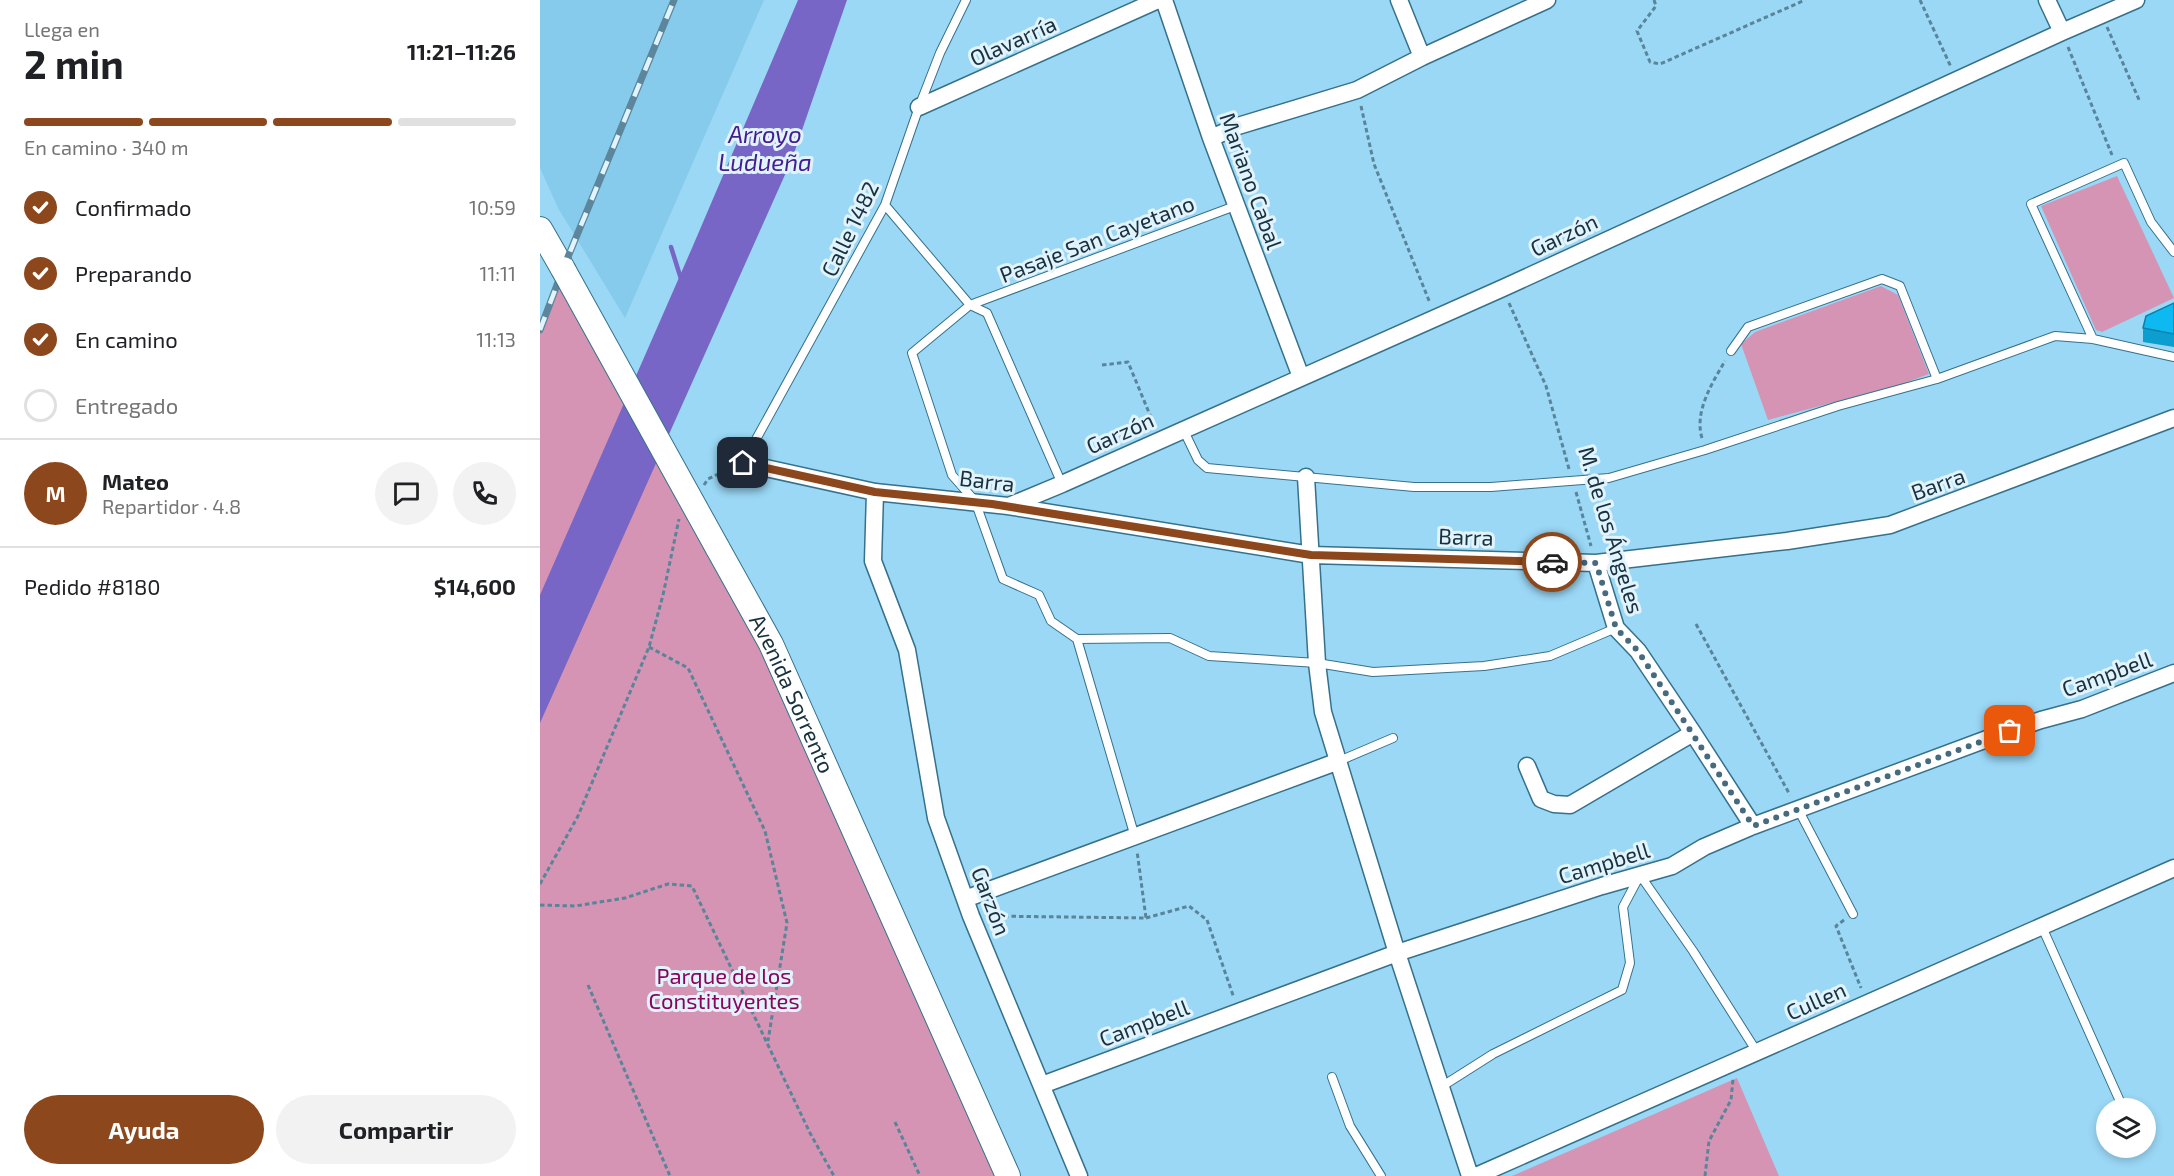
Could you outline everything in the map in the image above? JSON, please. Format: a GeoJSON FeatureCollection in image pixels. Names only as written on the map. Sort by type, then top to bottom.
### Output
{"type":"FeatureCollection","features":[{"type":"Feature","properties":{"kind":"main road","name":"Avenida Sorrento"},"geometry":{"type":"LineString","coordinates":[[540,229],[771,644],[1008,1176]]}},
{"type":"Feature","properties":{"kind":"street","name":"Olavarría"},"geometry":{"type":"LineString","coordinates":[[919,107],[1158,0]]}},
{"type":"Feature","properties":{"kind":"street","name":"Mariano Cabal"},"geometry":{"type":"LineString","coordinates":[[1164,0],[1211,138],[1301,377]]}},
{"type":"Feature","properties":{"kind":"street"},"geometry":{"type":"LineString","coordinates":[[1399,0],[1422,57]]}},
{"type":"Feature","properties":{"kind":"street"},"geometry":{"type":"LineString","coordinates":[[1211,138],[1238,126],[1357,90],[1422,57],[1547,0]]}},
{"type":"Feature","properties":{"kind":"street"},"geometry":{"type":"LineString","coordinates":[[2047,0],[2062,32]]}},
{"type":"Feature","properties":{"kind":"street","name":"Garzón"},"geometry":{"type":"LineString","coordinates":[[1008,506],[1503,288],[2136,0]]}},
{"type":"Feature","properties":{"kind":"street","name":"Barra"},"geometry":{"type":"LineString","coordinates":[[743,463],[875,492],[975,501],[1311,555],[1596,563],[1787,541],[1890,525],[2174,418]]}},
{"type":"Feature","properties":{"kind":"street"},"geometry":{"type":"LineString","coordinates":[[1306,477],[1317,663],[1323,712],[1340,761],[1397,953],[1470,1176]]}},
{"type":"Feature","properties":{"kind":"street","name":"Garzón"},"geometry":{"type":"LineString","coordinates":[[875,492],[873,561],[908,650],[936,818],[971,916],[1079,1176]]}},
{"type":"Feature","properties":{"kind":"street","name":"M. de los Ángeles"},"geometry":{"type":"LineString","coordinates":[[1596,563],[1616,628],[1638,651],[1753,826]]}},
{"type":"Feature","properties":{"kind":"street","name":"Campbell"},"geometry":{"type":"LineString","coordinates":[[1042,1085],[1397,953],[1672,866],[1704,847],[1753,826],[2032,723],[2082,710],[2174,673]]}},
{"type":"Feature","properties":{"kind":"street"},"geometry":{"type":"LineString","coordinates":[[1527,766],[1541,799],[1554,804],[1570,805],[1693,733]]}},
{"type":"Feature","properties":{"kind":"street"},"geometry":{"type":"LineString","coordinates":[[965,899],[1340,761]]}},
{"type":"Feature","properties":{"kind":"street","name":"Cullen"},"geometry":{"type":"LineString","coordinates":[[1476,1176],[2174,868]]}},
{"type":"Feature","properties":{"kind":"lane","name":"Calle 1482"},"geometry":{"type":"LineString","coordinates":[[743,463],[885,205],[940,53],[966,0]]}},
{"type":"Feature","properties":{"kind":"lane"},"geometry":{"type":"LineString","coordinates":[[2093,339],[2031,204],[2124,164],[2151,222],[2174,252]]}},
{"type":"Feature","properties":{"kind":"lane","name":"Pasaje San Cayetano"},"geometry":{"type":"LineString","coordinates":[[885,205],[970,305],[987,313],[1062,484]]}},
{"type":"Feature","properties":{"kind":"lane","name":"Pasaje San Cayetano"},"geometry":{"type":"LineString","coordinates":[[970,305],[1236,206]]}},
{"type":"Feature","properties":{"kind":"lane"},"geometry":{"type":"LineString","coordinates":[[1731,351],[1748,327],[1882,279],[1900,286],[1937,379]]}},
{"type":"Feature","properties":{"kind":"lane"},"geometry":{"type":"LineString","coordinates":[[970,305],[912,353],[951,475],[975,501],[1003,579],[1039,595],[1051,621],[1077,639],[1170,638],[1209,656],[1317,663],[1373,672],[1484,666],[1550,656],[1616,628]]}},
{"type":"Feature","properties":{"kind":"lane"},"geometry":{"type":"LineString","coordinates":[[1183,429],[1198,460],[1208,468],[1414,487],[1491,487],[1572,479],[1609,478],[1705,450],[1838,406],[1937,379],[2055,336],[2093,339],[2174,357]]}},
{"type":"Feature","properties":{"kind":"lane"},"geometry":{"type":"LineString","coordinates":[[1077,639],[1135,837]]}},
{"type":"Feature","properties":{"kind":"lane"},"geometry":{"type":"LineString","coordinates":[[1340,761],[1393,738]]}},
{"type":"Feature","properties":{"kind":"lane"},"geometry":{"type":"LineString","coordinates":[[1798,809],[1853,914]]}},
{"type":"Feature","properties":{"kind":"lane"},"geometry":{"type":"LineString","coordinates":[[1441,1087],[1493,1054],[1622,990],[1630,963],[1623,907],[1640,875],[1693,951],[1757,1052]]}},
{"type":"Feature","properties":{"kind":"lane"},"geometry":{"type":"LineString","coordinates":[[2042,927],[2119,1098]]}},
{"type":"Feature","properties":{"kind":"lane"},"geometry":{"type":"LineString","coordinates":[[1332,1077],[1350,1126],[1381,1176]]}},
{"type":"Feature","properties":{"kind":"path"},"geometry":{"type":"LineString","coordinates":[[1654,0],[1656,6],[1637,31],[1650,62],[1660,64],[1805,0]]}},
{"type":"Feature","properties":{"kind":"path"},"geometry":{"type":"LineString","coordinates":[[1920,0],[1957,80]]}},
{"type":"Feature","properties":{"kind":"path"},"geometry":{"type":"LineString","coordinates":[[2102,15],[2140,102]]}},
{"type":"Feature","properties":{"kind":"path"},"geometry":{"type":"LineString","coordinates":[[2062,32],[2117,166]]}},
{"type":"Feature","properties":{"kind":"path"},"geometry":{"type":"LineString","coordinates":[[1357,90],[1374,164],[1436,317]]}},
{"type":"Feature","properties":{"kind":"path","name":"M. de los Ángeles"},"geometry":{"type":"LineString","coordinates":[[1503,288],[1546,386],[1596,563]]}},
{"type":"Feature","properties":{"kind":"path"},"geometry":{"type":"LineString","coordinates":[[1705,450],[1699,429],[1708,390],[1731,351]]}},
{"type":"Feature","properties":{"kind":"path"},"geometry":{"type":"LineString","coordinates":[[1102,365],[1128,362],[1161,439]]}},
{"type":"Feature","properties":{"kind":"path"},"geometry":{"type":"LineString","coordinates":[[702,487],[708,479],[743,463]]}},
{"type":"Feature","properties":{"kind":"path"},"geometry":{"type":"LineString","coordinates":[[540,884],[578,816],[648,646],[663,594],[679,519],[685,511]]}},
{"type":"Feature","properties":{"kind":"path"},"geometry":{"type":"LineString","coordinates":[[1696,624],[1798,809]]}},
{"type":"Feature","properties":{"kind":"path"},"geometry":{"type":"LineString","coordinates":[[648,646],[688,668],[765,831],[787,923],[768,1041]]}},
{"type":"Feature","properties":{"kind":"path"},"geometry":{"type":"LineString","coordinates":[[1135,837],[1146,918]]}},
{"type":"Feature","properties":{"kind":"path"},"geometry":{"type":"LineString","coordinates":[[540,905],[575,906],[625,898],[668,884],[692,886],[810,1133],[834,1176]]}},
{"type":"Feature","properties":{"kind":"path"},"geometry":{"type":"LineString","coordinates":[[971,916],[1146,918],[1189,906],[1207,920],[1238,1011]]}},
{"type":"Feature","properties":{"kind":"path"},"geometry":{"type":"LineString","coordinates":[[1853,914],[1836,926],[1868,1003]]}},
{"type":"Feature","properties":{"kind":"path"},"geometry":{"type":"LineString","coordinates":[[588,985],[670,1176]]}},
{"type":"Feature","properties":{"kind":"path"},"geometry":{"type":"LineString","coordinates":[[1705,1176],[1709,1141],[1731,1100],[1735,1062]]}},
{"type":"Feature","properties":{"kind":"path"},"geometry":{"type":"LineString","coordinates":[[895,1122],[920,1176]]}},
{"type":"Feature","properties":{"kind":"shaded area"},"geometry":{"type":"Polygon","coordinates":[[[540,0],[764,0],[625,318],[558,208],[540,168],[540,0]]]}},
{"type":"Feature","properties":{"kind":"green space"},"geometry":{"type":"Polygon","coordinates":[[[2117,176],[2174,298],[2102,332],[2096,330],[2041,206],[2117,176]]]}},
{"type":"Feature","properties":{"kind":"green space","name":"Parque de los Constituyentes"},"geometry":{"type":"Polygon","coordinates":[[[563,269],[771,644],[1008,1176],[540,1176],[540,330],[563,269]]]}},
{"type":"Feature","properties":{"kind":"green space"},"geometry":{"type":"Polygon","coordinates":[[[1881,286],[1898,295],[1929,374],[1902,384],[1768,420],[1741,344],[1755,332],[1881,286]]]}},
{"type":"Feature","properties":{"kind":"green space"},"geometry":{"type":"Polygon","coordinates":[[[1737,1078],[1779,1176],[1512,1176],[1737,1078]]]}},
{"type":"Feature","properties":{"kind":"water","name":"Arroyo Ludueña"},"geometry":{"type":"Polygon","coordinates":[[[798,0],[847,0],[792,159],[540,723],[540,595],[798,0]]]}},
{"type":"Feature","properties":{"kind":"building"},"geometry":{"type":"Polygon","coordinates":[[[2174,303],[2174,334],[2143,328],[2146,316],[2174,303]]]}},
{"type":"Feature","properties":{"kind":"waterway"},"geometry":{"type":"LineString","coordinates":[[671,247],[682,282]]}},
{"type":"Feature","properties":{"kind":"railway"},"geometry":{"type":"LineString","coordinates":[[540,330],[674,0]]}},
{"type":"Feature","properties":{"kind":"way so far"},"geometry":{"type":"LineString","coordinates":[[1552,562],[1596,563],[1616,628],[1638,651],[1753,826],[2010,731]]}},
{"type":"Feature","properties":{"kind":"route"},"geometry":{"type":"LineString","coordinates":[[743,463],[875,492],[975,501],[1311,555],[1552,562]]}}]}
